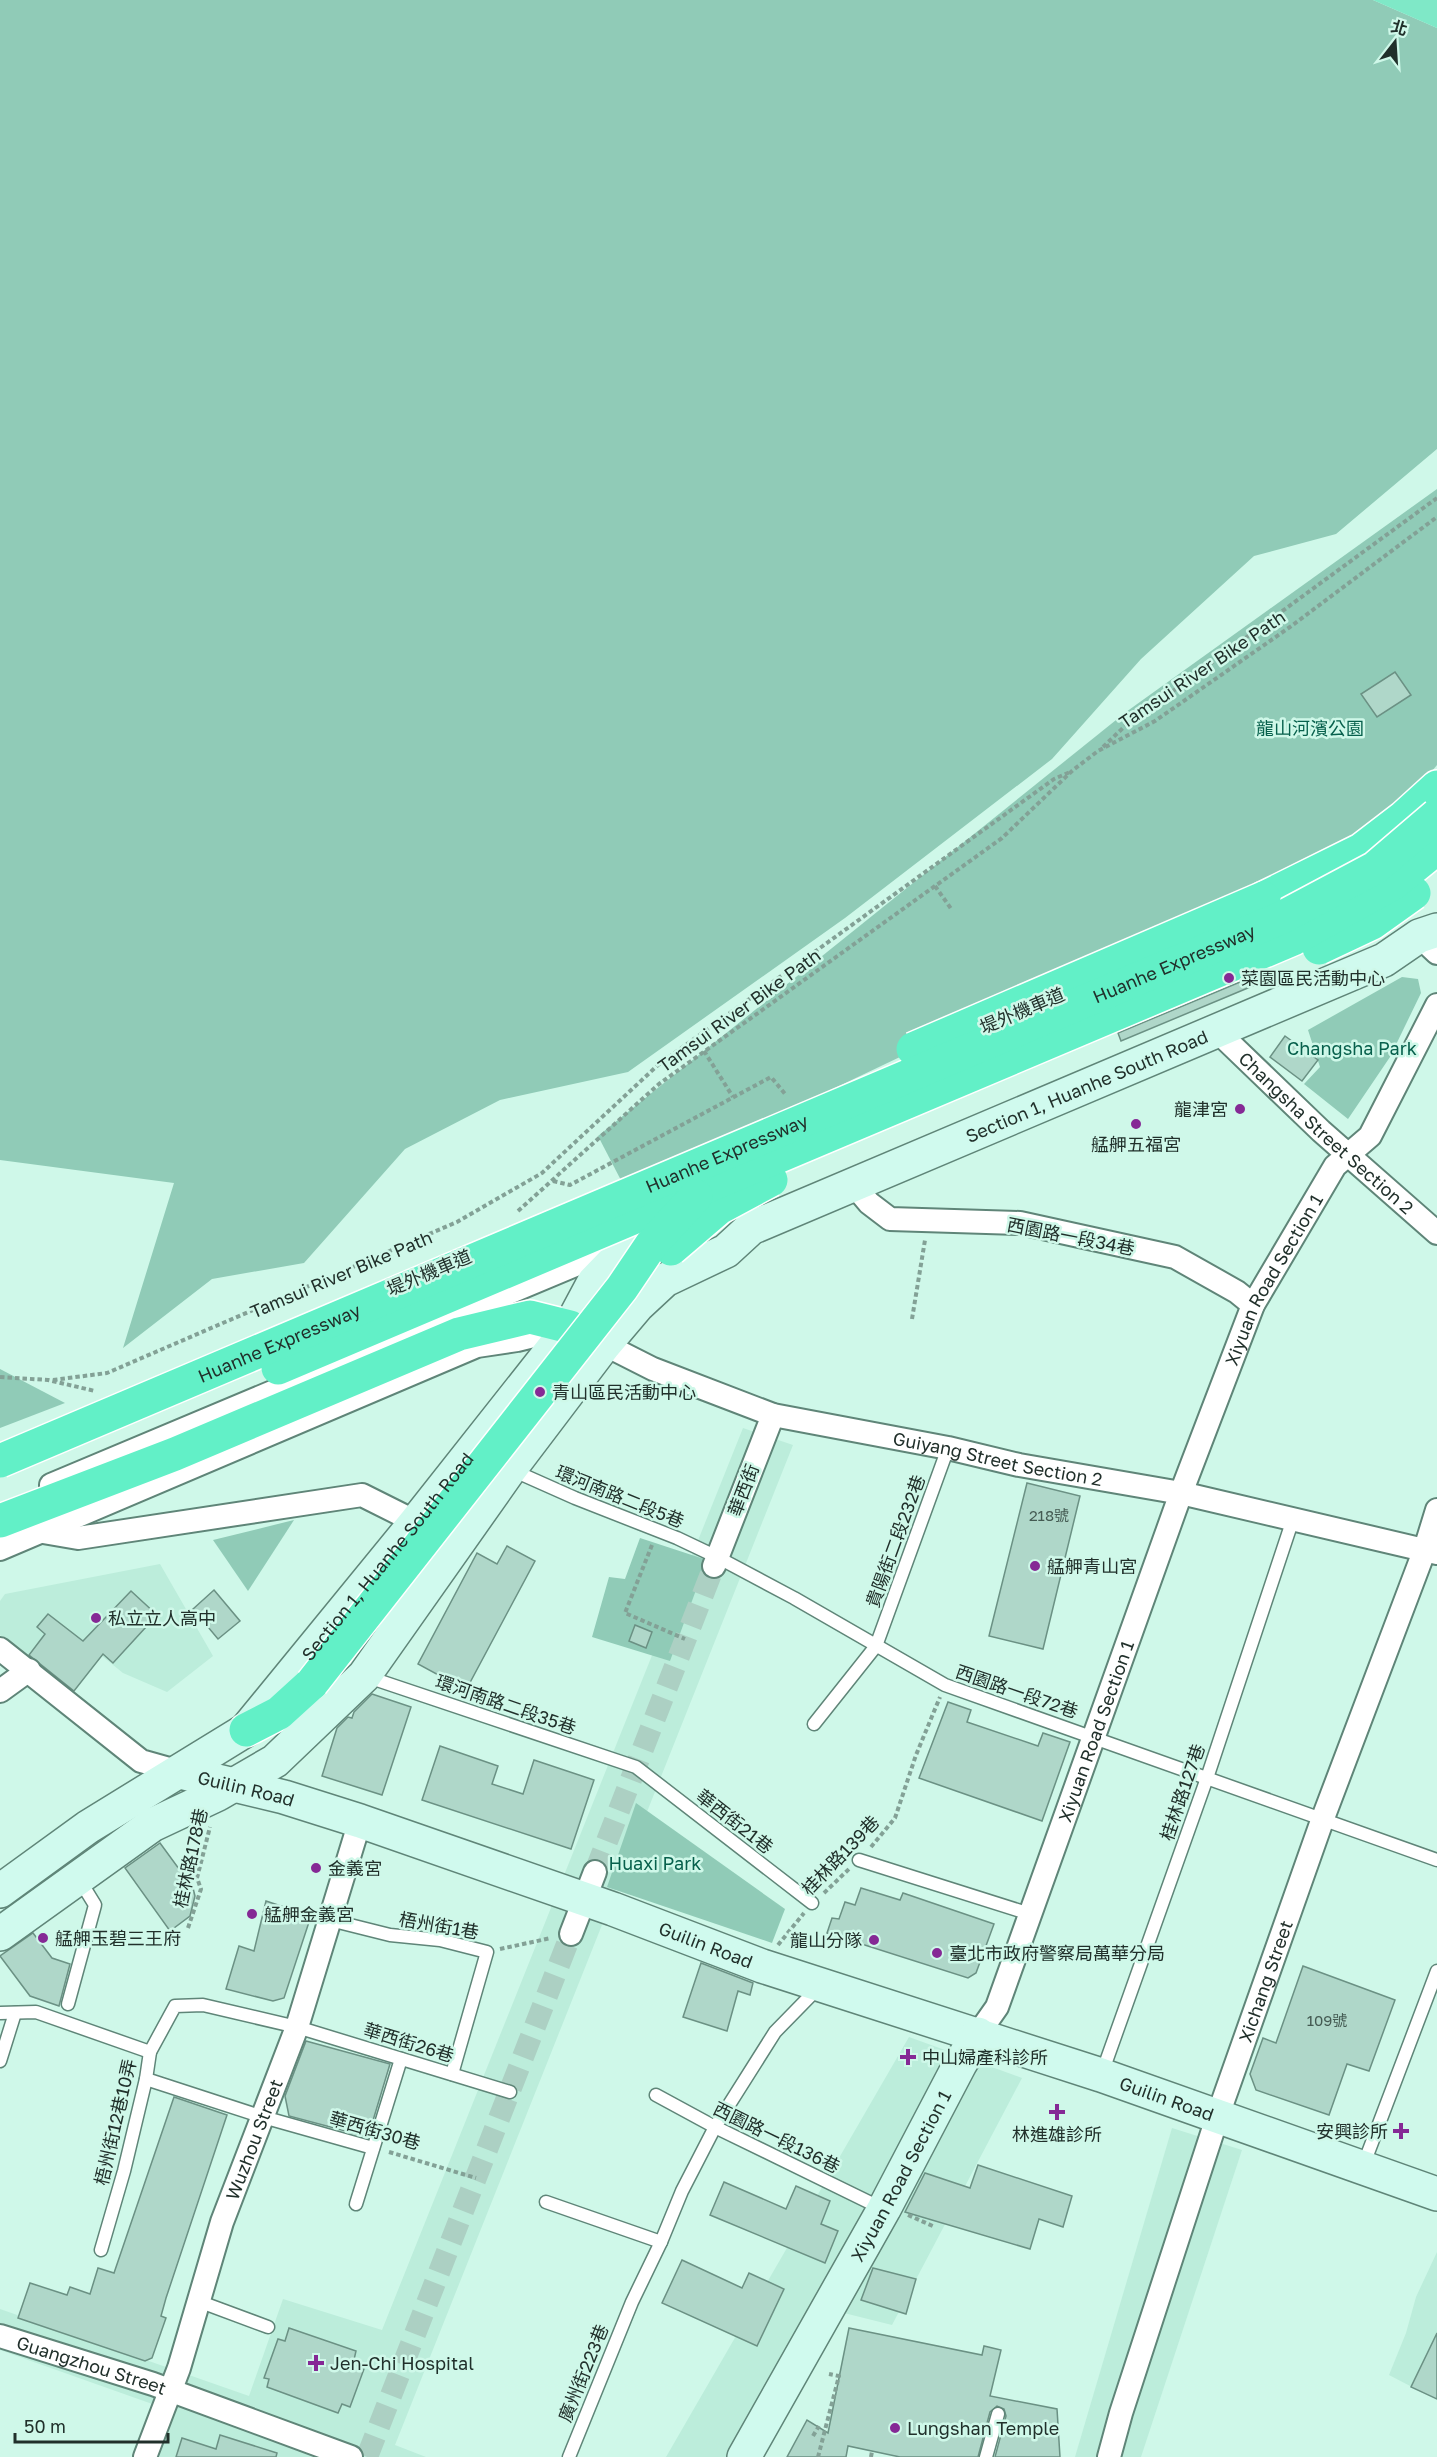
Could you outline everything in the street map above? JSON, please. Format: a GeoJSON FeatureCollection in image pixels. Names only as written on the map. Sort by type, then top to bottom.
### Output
{"type":"FeatureCollection","features":[{"type":"Feature","properties":{"kind":"highway"},"geometry":{"type":"LineString","coordinates":[[246,1730],[279,1713],[312,1683],[622,1288],[651,1245],[704,1187],[801,1104],[851,1075],[1153,947],[1264,898],[1352,855],[1404,817],[1437,787]]}},
{"type":"Feature","properties":{"kind":"highway","name":"Huanhe Expressway"},"geometry":{"type":"LineString","coordinates":[[1,1454],[1281,918],[1375,868],[1437,814]]}},
{"type":"Feature","properties":{"kind":"highway","name":"Huanhe Expressway"},"geometry":{"type":"LineString","coordinates":[[0,1486],[1293,939],[1394,883],[1437,848]]}},
{"type":"Feature","properties":{"kind":"highway"},"geometry":{"type":"LineString","coordinates":[[622,1288],[718,1209],[774,1179],[1286,964],[1372,923],[1437,876]]}},
{"type":"Feature","properties":{"kind":"highway"},"geometry":{"type":"LineString","coordinates":[[0,1521],[108,1481],[459,1334],[530,1317],[570,1327]]}},
{"type":"Feature","properties":{"kind":"street","name":"堤外機車道"},"geometry":{"type":"LineString","coordinates":[[1,1454],[520,1234],[724,1144],[781,1113],[1272,902],[1366,852],[1424,806],[1437,792]]}},
{"type":"Feature","properties":{"kind":"street","name":"堤外機車道"},"geometry":{"type":"LineString","coordinates":[[724,1144],[788,1124],[1279,916],[1374,864],[1437,814]]}},
{"type":"Feature","properties":{"kind":"street","name":"Section 1, Huanhe South Road"},"geometry":{"type":"LineString","coordinates":[[0,1934],[152,1825],[227,1789],[275,1761],[364,1676],[510,1469],[604,1345],[637,1306],[664,1280],[726,1251],[751,1228],[1431,940],[1437,906]]}},
{"type":"Feature","properties":{"kind":"street","name":"Xiyuan Road Section 1"},"geometry":{"type":"LineString","coordinates":[[744,2457],[884,2209],[960,2064],[997,2007],[1181,1493],[1253,1305],[1335,1166],[1370,1136],[1437,1005]]}},
{"type":"Feature","properties":{"kind":"street","name":"Changsha Street Section 2"},"geometry":{"type":"LineString","coordinates":[[1218,1032],[1321,1131],[1437,1233]]}},
{"type":"Feature","properties":{"kind":"street","name":"西園路一段34巷"},"geometry":{"type":"LineString","coordinates":[[853,1184],[868,1203],[890,1219],[928,1222],[1020,1223],[1175,1257],[1237,1292],[1253,1305]]}},
{"type":"Feature","properties":{"kind":"street","name":"Section 1, Huanhe South Road"},"geometry":{"type":"LineString","coordinates":[[0,1891],[88,1827],[246,1730],[416,1522],[570,1327],[594,1282],[622,1253],[719,1226],[751,1228]]}},
{"type":"Feature","properties":{"kind":"street"},"geometry":{"type":"LineString","coordinates":[[0,1506],[575,1265],[622,1253]]}},
{"type":"Feature","properties":{"kind":"street"},"geometry":{"type":"LineString","coordinates":[[0,1549],[477,1346],[517,1340],[570,1327]]}},
{"type":"Feature","properties":{"kind":"street","name":"Guiyang Street Section 2"},"geometry":{"type":"LineString","coordinates":[[570,1327],[653,1369],[773,1415],[948,1448],[1019,1465],[1181,1493],[1431,1551]]}},
{"type":"Feature","properties":{"kind":"street","name":"華西街"},"geometry":{"type":"LineString","coordinates":[[716,1561],[773,1415]]}},
{"type":"Feature","properties":{"kind":"street"},"geometry":{"type":"LineString","coordinates":[[43,1532],[78,1538],[362,1495],[416,1522]]}},
{"type":"Feature","properties":{"kind":"street","name":"Xichang Street"},"geometry":{"type":"LineString","coordinates":[[1109,2457],[1121,2413],[1218,2115],[1323,1818],[1431,1551],[1437,1510]]}},
{"type":"Feature","properties":{"kind":"street","name":"Guilin Road"},"geometry":{"type":"LineString","coordinates":[[0,1649],[141,1761],[227,1789],[284,1797],[360,1821],[590,1886],[762,1966],[1101,2075],[1437,2194]]}},
{"type":"Feature","properties":{"kind":"street"},"geometry":{"type":"LineString","coordinates":[[0,1690],[29,1670]]}},
{"type":"Feature","properties":{"kind":"street","name":"Wuzhou Street"},"geometry":{"type":"LineString","coordinates":[[145,2457],[179,2368],[222,2222],[297,2027],[360,1821]]}},
{"type":"Feature","properties":{"kind":"street"},"geometry":{"type":"LineString","coordinates":[[571,1934],[590,1886]]}},
{"type":"Feature","properties":{"kind":"street","name":"Guangzhou Street"},"geometry":{"type":"LineString","coordinates":[[1,2340],[170,2390],[351,2457]]}},
{"type":"Feature","properties":{"kind":"lane","name":"貴陽街二段232巷"},"geometry":{"type":"LineString","coordinates":[[814,1725],[876,1646],[948,1448]]}},
{"type":"Feature","properties":{"kind":"lane","name":"環河南路二段5巷"},"geometry":{"type":"LineString","coordinates":[[510,1469],[658,1531],[716,1561]]}},
{"type":"Feature","properties":{"kind":"lane","name":"桂林路127巷"},"geometry":{"type":"LineString","coordinates":[[1101,2075],[1207,1778],[1293,1519]]}},
{"type":"Feature","properties":{"kind":"lane","name":"西園路一段72巷"},"geometry":{"type":"LineString","coordinates":[[716,1561],[794,1598],[945,1685],[1437,1860]]}},
{"type":"Feature","properties":{"kind":"lane","name":"環河南路二段35巷"},"geometry":{"type":"LineString","coordinates":[[364,1676],[636,1767]]}},
{"type":"Feature","properties":{"kind":"lane","name":"華西街21巷"},"geometry":{"type":"LineString","coordinates":[[636,1767],[812,1903]]}},
{"type":"Feature","properties":{"kind":"lane"},"geometry":{"type":"LineString","coordinates":[[860,1860],[1030,1914]]}},
{"type":"Feature","properties":{"kind":"lane"},"geometry":{"type":"LineString","coordinates":[[68,2004],[95,1905],[79,1878]]}},
{"type":"Feature","properties":{"kind":"lane","name":"梧州街1巷"},"geometry":{"type":"LineString","coordinates":[[330,1920],[390,1935],[440,1940],[487,1952],[452,2074]]}},
{"type":"Feature","properties":{"kind":"lane"},"geometry":{"type":"LineString","coordinates":[[1362,2168],[1437,1971]]}},
{"type":"Feature","properties":{"kind":"lane","name":"廣州街223巷"},"geometry":{"type":"LineString","coordinates":[[569,2457],[632,2302],[682,2191],[715,2127],[775,2032],[821,1985]]}},
{"type":"Feature","properties":{"kind":"lane","name":"華西街26巷"},"geometry":{"type":"LineString","coordinates":[[175,2006],[203,2006],[297,2027],[510,2092]]}},
{"type":"Feature","properties":{"kind":"lane","name":"梧州街12巷10弄"},"geometry":{"type":"LineString","coordinates":[[101,2250],[124,2171],[146,2079],[150,2052],[175,2006]]}},
{"type":"Feature","properties":{"kind":"lane"},"geometry":{"type":"LineString","coordinates":[[0,2013],[36,2012],[150,2052]]}},
{"type":"Feature","properties":{"kind":"lane"},"geometry":{"type":"LineString","coordinates":[[0,2061],[15,2013]]}},
{"type":"Feature","properties":{"kind":"lane"},"geometry":{"type":"LineString","coordinates":[[356,2204],[401,2059]]}},
{"type":"Feature","properties":{"kind":"lane","name":"華西街30巷"},"geometry":{"type":"LineString","coordinates":[[146,2079],[263,2117],[373,2148]]}},
{"type":"Feature","properties":{"kind":"lane","name":"西園路一段136巷"},"geometry":{"type":"LineString","coordinates":[[656,2095],[715,2127],[884,2209]]}},
{"type":"Feature","properties":{"kind":"lane"},"geometry":{"type":"LineString","coordinates":[[546,2202],[661,2242]]}},
{"type":"Feature","properties":{"kind":"lane"},"geometry":{"type":"LineString","coordinates":[[198,2301],[268,2327]]}},
{"type":"Feature","properties":{"kind":"lane"},"geometry":{"type":"LineString","coordinates":[[986,2457],[998,2414]]}},
{"type":"Feature","properties":{"kind":"path"},"geometry":{"type":"LineString","coordinates":[[1098,752],[1125,726],[1437,498]]}},
{"type":"Feature","properties":{"kind":"path","name":"Tamsui River Bike Path"},"geometry":{"type":"LineString","coordinates":[[517,1213],[659,1084],[1002,838],[1073,770],[1098,752],[1155,721],[1290,627],[1437,517]]}},
{"type":"Feature","properties":{"kind":"path"},"geometry":{"type":"LineString","coordinates":[[48,1380],[107,1373],[457,1222],[542,1173],[658,1065],[1053,779],[1073,770]]}},
{"type":"Feature","properties":{"kind":"path"},"geometry":{"type":"LineString","coordinates":[[935,886],[952,910]]}},
{"type":"Feature","properties":{"kind":"path"},"geometry":{"type":"LineString","coordinates":[[704,1051],[734,1097]]}},
{"type":"Feature","properties":{"kind":"path"},"geometry":{"type":"LineString","coordinates":[[552,1181],[570,1185],[771,1077],[786,1095]]}},
{"type":"Feature","properties":{"kind":"path"},"geometry":{"type":"LineString","coordinates":[[912,1319],[928,1222]]}},
{"type":"Feature","properties":{"kind":"path"},"geometry":{"type":"LineString","coordinates":[[0,1377],[48,1380],[100,1392]]}},
{"type":"Feature","properties":{"kind":"path"},"geometry":{"type":"LineString","coordinates":[[658,1531],[625,1613],[686,1639]]}},
{"type":"Feature","properties":{"kind":"path","name":"桂林路139巷"},"geometry":{"type":"LineString","coordinates":[[762,1966],[812,1903],[860,1860],[895,1818],[916,1755],[945,1685]]}},
{"type":"Feature","properties":{"kind":"path","name":"桂林路178巷"},"geometry":{"type":"LineString","coordinates":[[188,1928],[201,1889],[197,1878],[227,1789]]}},
{"type":"Feature","properties":{"kind":"path"},"geometry":{"type":"LineString","coordinates":[[487,1952],[571,1934]]}},
{"type":"Feature","properties":{"kind":"path","name":"華西街30巷"},"geometry":{"type":"LineString","coordinates":[[373,2148],[476,2178]]}},
{"type":"Feature","properties":{"kind":"path"},"geometry":{"type":"LineString","coordinates":[[818,2457],[839,2376],[829,2374]]}},
{"type":"Feature","properties":{"kind":"path"},"geometry":{"type":"LineString","coordinates":[[813,2436],[819,2426]]}},
{"type":"Feature","properties":{"kind":"path"},"geometry":{"type":"LineString","coordinates":[[871,2457],[872,2451]]}},
{"type":"Feature","properties":{"kind":"shaded area"},"geometry":{"type":"Polygon","coordinates":[[[1373,0],[1437,0],[1437,28],[1373,0]]]}},
{"type":"Feature","properties":{"kind":"shaded area"},"geometry":{"type":"Polygon","coordinates":[[[743,1428],[793,1445],[395,2445],[426,2457],[159,2457],[172,2411],[0,2350],[0,2309],[249,2396],[283,2299],[382,2330],[743,1428]]]}},
{"type":"Feature","properties":{"kind":"shaded area","name":"私立立人高中"},"geometry":{"type":"Polygon","coordinates":[[[160,1564],[213,1656],[167,1692],[123,1673],[102,1656],[73,1692],[0,1635],[0,1601],[5,1594],[160,1564]]]}},
{"type":"Feature","properties":{"kind":"shaded area"},"geometry":{"type":"Polygon","coordinates":[[[909,2037],[1022,2078],[892,2325],[824,2308],[739,2457],[666,2457],[909,2037]]]}},
{"type":"Feature","properties":{"kind":"shaded area"},"geometry":{"type":"Polygon","coordinates":[[[1172,2128],[1242,2150],[1141,2457],[1075,2457],[1172,2128]]]}},
{"type":"Feature","properties":{"kind":"shaded area"},"geometry":{"type":"Polygon","coordinates":[[[1437,2252],[1437,2400],[1389,2375],[1406,2333],[1416,2297],[1437,2252]]]}},
{"type":"Feature","properties":{"kind":"green space"},"geometry":{"type":"Polygon","coordinates":[[[0,0],[1373,0],[1437,28],[1437,449],[1336,534],[1254,556],[1141,659],[1052,759],[845,918],[628,1072],[500,1100],[405,1149],[304,1263],[212,1279],[123,1348],[174,1183],[0,1160],[0,0]]]}},
{"type":"Feature","properties":{"kind":"green space","name":"龍山河濱公園"},"geometry":{"type":"Polygon","coordinates":[[[1437,489],[1437,765],[1389,824],[625,1188],[598,1136],[1126,712],[1437,489]]]}},
{"type":"Feature","properties":{"kind":"green space","name":"Changsha Park"},"geometry":{"type":"Polygon","coordinates":[[[1402,977],[1418,979],[1421,993],[1390,1057],[1348,1119],[1304,1084],[1320,1067],[1308,1030],[1402,977]]]}},
{"type":"Feature","properties":{"kind":"green space"},"geometry":{"type":"Polygon","coordinates":[[[0,1369],[65,1403],[0,1428],[0,1369]]]}},
{"type":"Feature","properties":{"kind":"green space"},"geometry":{"type":"Polygon","coordinates":[[[294,1520],[248,1591],[213,1540],[294,1520]]]}},
{"type":"Feature","properties":{"kind":"green space"},"geometry":{"type":"Polygon","coordinates":[[[640,1538],[707,1560],[670,1661],[592,1637],[609,1577],[625,1579],[640,1538]]]}},
{"type":"Feature","properties":{"kind":"green space","name":"Huaxi Park"},"geometry":{"type":"Polygon","coordinates":[[[636,1803],[785,1909],[772,1943],[607,1887],[636,1803]]]}},
{"type":"Feature","properties":{"kind":"building"},"geometry":{"type":"Polygon","coordinates":[[[1395,672],[1411,695],[1377,717],[1361,694],[1395,672]]]}},
{"type":"Feature","properties":{"kind":"building"},"geometry":{"type":"Polygon","coordinates":[[[1252,977],[1255,985],[1121,1041],[1118,1033],[1252,977]]]}},
{"type":"Feature","properties":{"kind":"building"},"geometry":{"type":"Polygon","coordinates":[[[1285,1036],[1318,1060],[1302,1081],[1270,1057],[1285,1036]]]}},
{"type":"Feature","properties":{"kind":"building","name":"艋舺青山宮"},"geometry":{"type":"Polygon","coordinates":[[[1027,1483],[1080,1496],[1043,1649],[989,1636],[1027,1483]]]}},
{"type":"Feature","properties":{"kind":"building"},"geometry":{"type":"Polygon","coordinates":[[[507,1546],[535,1561],[466,1690],[418,1664],[477,1553],[497,1564],[507,1546]]]}},
{"type":"Feature","properties":{"kind":"building"},"geometry":{"type":"Polygon","coordinates":[[[214,1590],[240,1621],[218,1639],[193,1609],[214,1590]]]}},
{"type":"Feature","properties":{"kind":"building"},"geometry":{"type":"Polygon","coordinates":[[[131,1591],[157,1615],[113,1663],[103,1654],[74,1691],[29,1655],[45,1634],[37,1627],[48,1614],[83,1641],[131,1591]]]}},
{"type":"Feature","properties":{"kind":"building"},"geometry":{"type":"Polygon","coordinates":[[[635,1625],[652,1632],[646,1648],[629,1641],[635,1625]]]}},
{"type":"Feature","properties":{"kind":"building"},"geometry":{"type":"Polygon","coordinates":[[[372,1694],[411,1707],[382,1795],[322,1776],[337,1728],[348,1717],[352,1718],[354,1712],[372,1694]]]}},
{"type":"Feature","properties":{"kind":"building"},"geometry":{"type":"Polygon","coordinates":[[[948,1702],[971,1710],[967,1722],[1038,1746],[1043,1733],[1070,1742],[1042,1821],[919,1778],[948,1702]]]}},
{"type":"Feature","properties":{"kind":"building"},"geometry":{"type":"Polygon","coordinates":[[[440,1746],[498,1766],[492,1784],[523,1794],[534,1760],[594,1780],[571,1849],[422,1800],[440,1746]]]}},
{"type":"Feature","properties":{"kind":"building"},"geometry":{"type":"Polygon","coordinates":[[[160,1843],[193,1888],[195,1896],[190,1916],[170,1931],[125,1868],[160,1843]]]}},
{"type":"Feature","properties":{"kind":"building","name":"臺北市政府警察局萬華分局"},"geometry":{"type":"Polygon","coordinates":[[[861,1888],[900,1900],[903,1893],[994,1924],[976,1973],[968,1978],[827,1933],[832,1918],[839,1919],[845,1902],[855,1905],[861,1888]]]}},
{"type":"Feature","properties":{"kind":"building"},"geometry":{"type":"Polygon","coordinates":[[[266,1901],[311,1916],[284,1998],[273,2001],[226,1989],[239,1946],[254,1951],[266,1901]]]}},
{"type":"Feature","properties":{"kind":"building"},"geometry":{"type":"Polygon","coordinates":[[[33,1933],[52,1958],[70,1964],[59,2006],[30,1996],[0,1956],[33,1933]]]}},
{"type":"Feature","properties":{"kind":"building"},"geometry":{"type":"Polygon","coordinates":[[[701,1963],[753,1983],[750,1995],[738,1991],[727,2031],[683,2017],[701,1963]]]}},
{"type":"Feature","properties":{"kind":"building"},"geometry":{"type":"Polygon","coordinates":[[[1303,1966],[1395,2000],[1369,2071],[1347,2064],[1329,2115],[1256,2090],[1250,2074],[1263,2038],[1276,2043],[1303,1966]]]}},
{"type":"Feature","properties":{"kind":"building"},"geometry":{"type":"Polygon","coordinates":[[[306,2041],[390,2064],[368,2137],[289,2116],[285,2096],[306,2041]]]}},
{"type":"Feature","properties":{"kind":"building"},"geometry":{"type":"Polygon","coordinates":[[[174,2097],[227,2115],[166,2298],[161,2316],[166,2318],[152,2358],[145,2361],[18,2318],[30,2283],[67,2295],[70,2287],[90,2294],[98,2268],[114,2273],[174,2097]]]}},
{"type":"Feature","properties":{"kind":"building"},"geometry":{"type":"Polygon","coordinates":[[[978,2165],[1072,2196],[1063,2227],[1039,2219],[1030,2249],[905,2212],[925,2173],[970,2188],[978,2165]]]}},
{"type":"Feature","properties":{"kind":"building"},"geometry":{"type":"Polygon","coordinates":[[[724,2182],[786,2209],[796,2186],[830,2201],[821,2224],[838,2231],[825,2263],[710,2215],[724,2182]]]}},
{"type":"Feature","properties":{"kind":"building"},"geometry":{"type":"Polygon","coordinates":[[[682,2260],[742,2288],[749,2273],[784,2289],[757,2346],[662,2303],[682,2260]]]}},
{"type":"Feature","properties":{"kind":"building"},"geometry":{"type":"Polygon","coordinates":[[[873,2268],[916,2279],[906,2314],[861,2300],[873,2268]]]}},
{"type":"Feature","properties":{"kind":"building"},"geometry":{"type":"Polygon","coordinates":[[[289,2328],[356,2351],[353,2364],[364,2369],[350,2407],[342,2404],[338,2413],[267,2387],[269,2379],[264,2378],[278,2339],[285,2341],[289,2328]]]}},
{"type":"Feature","properties":{"kind":"building"},"geometry":{"type":"Polygon","coordinates":[[[849,2328],[982,2355],[984,2346],[1001,2350],[990,2396],[1057,2409],[1060,2457],[995,2457],[1006,2416],[1004,2409],[997,2406],[990,2412],[978,2457],[900,2457],[848,2446],[846,2457],[787,2457],[807,2420],[828,2433],[849,2328]]]}},
{"type":"Feature","properties":{"kind":"building"},"geometry":{"type":"Polygon","coordinates":[[[1437,2333],[1437,2399],[1411,2387],[1437,2333]]]}},
{"type":"Feature","properties":{"kind":"building"},"geometry":{"type":"Polygon","coordinates":[[[220,2435],[277,2453],[276,2457],[176,2457],[182,2438],[216,2449],[220,2435]]]}},
{"type":"Feature","properties":{"kind":"tunnel"},"geometry":{"type":"LineString","coordinates":[[595,1872],[714,1566]]}},
{"type":"Feature","properties":{"kind":"tunnel"},"geometry":{"type":"LineString","coordinates":[[367,2457],[571,1934]]}},
{"type":"Feature","properties":{"kind":"place","name":"菜園區民活動中心"},"geometry":{"type":"Point","coordinates":[1229,978]}},
{"type":"Feature","properties":{"kind":"place","name":"龍津宮"},"geometry":{"type":"Point","coordinates":[1240,1109]}},
{"type":"Feature","properties":{"kind":"place","name":"艋舺五福宮"},"geometry":{"type":"Point","coordinates":[1136,1124]}},
{"type":"Feature","properties":{"kind":"place","name":"青山區民活動中心"},"geometry":{"type":"Point","coordinates":[540,1392]}},
{"type":"Feature","properties":{"kind":"place","name":"艋舺青山宮"},"geometry":{"type":"Point","coordinates":[1035,1566]}},
{"type":"Feature","properties":{"kind":"place","name":"私立立人高中"},"geometry":{"type":"Point","coordinates":[96,1618]}},
{"type":"Feature","properties":{"kind":"place","name":"金義宮"},"geometry":{"type":"Point","coordinates":[316,1868]}},
{"type":"Feature","properties":{"kind":"place","name":"艋舺金義宮"},"geometry":{"type":"Point","coordinates":[252,1914]}},
{"type":"Feature","properties":{"kind":"place","name":"艋舺玉碧三王府"},"geometry":{"type":"Point","coordinates":[43,1938]}},
{"type":"Feature","properties":{"kind":"place","name":"龍山分隊"},"geometry":{"type":"Point","coordinates":[874,1940]}},
{"type":"Feature","properties":{"kind":"place","name":"臺北市政府警察局萬華分局"},"geometry":{"type":"Point","coordinates":[937,1953]}},
{"type":"Feature","properties":{"kind":"place","name":"中山婦產科診所"},"geometry":{"type":"Point","coordinates":[908,2057]}},
{"type":"Feature","properties":{"kind":"place","name":"林進雄診所"},"geometry":{"type":"Point","coordinates":[1057,2112]}},
{"type":"Feature","properties":{"kind":"place","name":"安興診所"},"geometry":{"type":"Point","coordinates":[1401,2131]}},
{"type":"Feature","properties":{"kind":"place","name":"Jen-Chi Hospital"},"geometry":{"type":"Point","coordinates":[316,2363]}},
{"type":"Feature","properties":{"kind":"place","name":"Lungshan Temple"},"geometry":{"type":"Point","coordinates":[895,2428]}}]}
